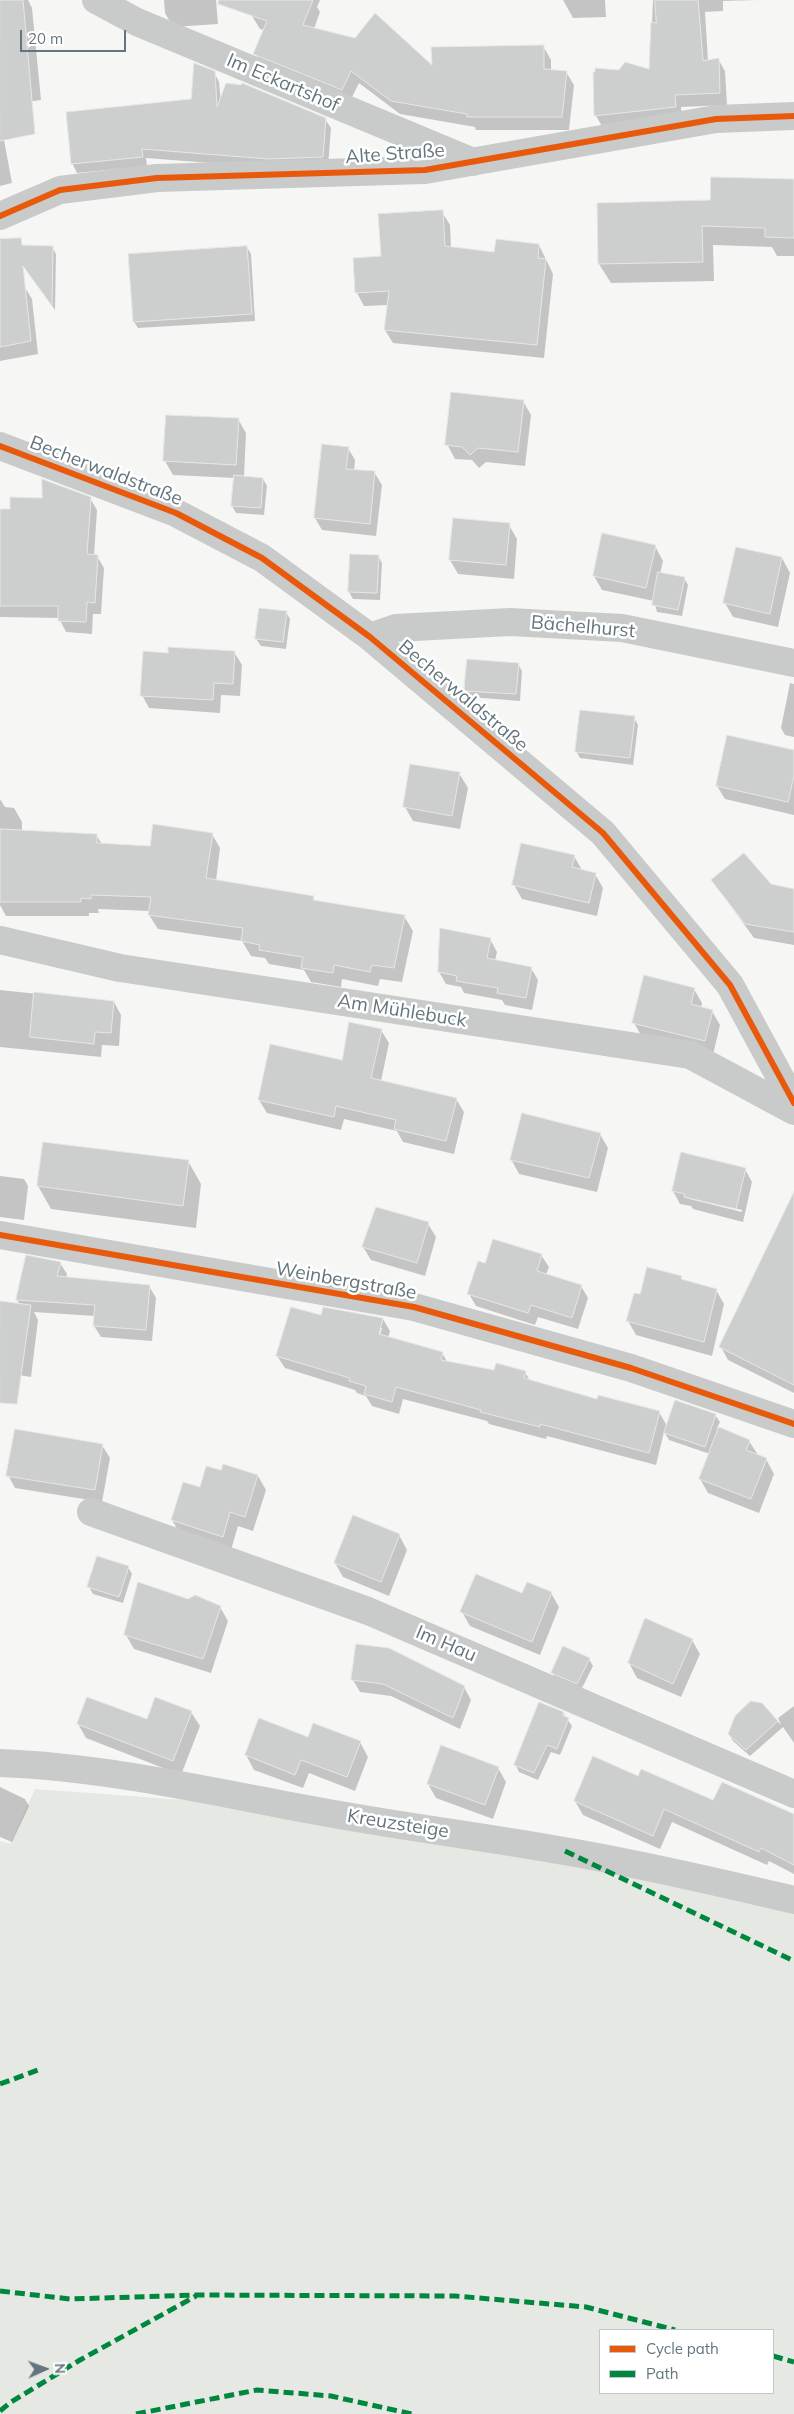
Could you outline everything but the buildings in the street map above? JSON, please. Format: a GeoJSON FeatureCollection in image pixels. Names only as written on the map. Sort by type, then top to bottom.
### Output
{"type":"FeatureCollection","features":[{"type":"Feature","properties":{"kind":"street","name":"Im Eckartshof"},"geometry":{"type":"LineString","coordinates":[[96,0],[137,22],[473,162]]}},
{"type":"Feature","properties":{"kind":"street","name":"Alte Straße"},"geometry":{"type":"LineString","coordinates":[[0,216],[60,190],[157,178],[424,170],[716,119],[794,116]]}},
{"type":"Feature","properties":{"kind":"street","name":"Becherwaldstraße"},"geometry":{"type":"LineString","coordinates":[[0,446],[176,513],[262,558],[370,637],[603,833],[730,985],[794,1103]]}},
{"type":"Feature","properties":{"kind":"street","name":"Bächelhurst"},"geometry":{"type":"LineString","coordinates":[[370,637],[396,628],[510,622],[622,628],[794,663]]}},
{"type":"Feature","properties":{"kind":"street","name":"Am Mühlebuck"},"geometry":{"type":"LineString","coordinates":[[0,940],[120,968],[690,1055],[794,1111]]}},
{"type":"Feature","properties":{"kind":"street","name":"Weinbergstraße"},"geometry":{"type":"LineString","coordinates":[[0,1235],[414,1307],[632,1368],[794,1424]]}},
{"type":"Feature","properties":{"kind":"street","name":"Im Hau"},"geometry":{"type":"LineString","coordinates":[[91,1512],[368,1610],[794,1794]]}},
{"type":"Feature","properties":{"kind":"street","name":"Kreuzsteige"},"geometry":{"type":"LineString","coordinates":[[0,1763],[42,1764],[236,1794],[312,1810],[566,1851],[664,1870],[794,1900]]}},
{"type":"Feature","properties":{"kind":"shaded area"},"geometry":{"type":"Polygon","coordinates":[[[35,1789],[238,1804],[794,1903],[794,2414],[0,2414],[0,1841],[10,1844],[35,1789]]]}},
{"type":"Feature","properties":{"kind":"marked path"},"geometry":{"type":"LineString","coordinates":[[565,1851],[794,1961]]}},
{"type":"Feature","properties":{"kind":"marked path"},"geometry":{"type":"LineString","coordinates":[[0,2084],[38,2070]]}},
{"type":"Feature","properties":{"kind":"marked path"},"geometry":{"type":"LineString","coordinates":[[0,2291],[70,2299],[198,2295],[455,2296],[586,2307],[671,2329]]}},
{"type":"Feature","properties":{"kind":"marked path"},"geometry":{"type":"LineString","coordinates":[[0,2411],[11,2402],[80,2360],[196,2296]]}},
{"type":"Feature","properties":{"kind":"marked path"},"geometry":{"type":"LineString","coordinates":[[774,2356],[794,2362]]}},
{"type":"Feature","properties":{"kind":"marked path"},"geometry":{"type":"LineString","coordinates":[[136,2414],[257,2390],[331,2396],[412,2414]]}},
{"type":"Feature","properties":{"kind":"cycle path"},"geometry":{"type":"LineString","coordinates":[[0,216],[60,190],[157,178],[425,170],[716,119],[794,116]]}},
{"type":"Feature","properties":{"kind":"cycle path"},"geometry":{"type":"LineString","coordinates":[[0,446],[176,513],[262,558],[370,637],[603,833],[730,985],[794,1103]]}},
{"type":"Feature","properties":{"kind":"cycle path"},"geometry":{"type":"LineString","coordinates":[[0,1235],[414,1307],[631,1368],[794,1424]]}}]}
